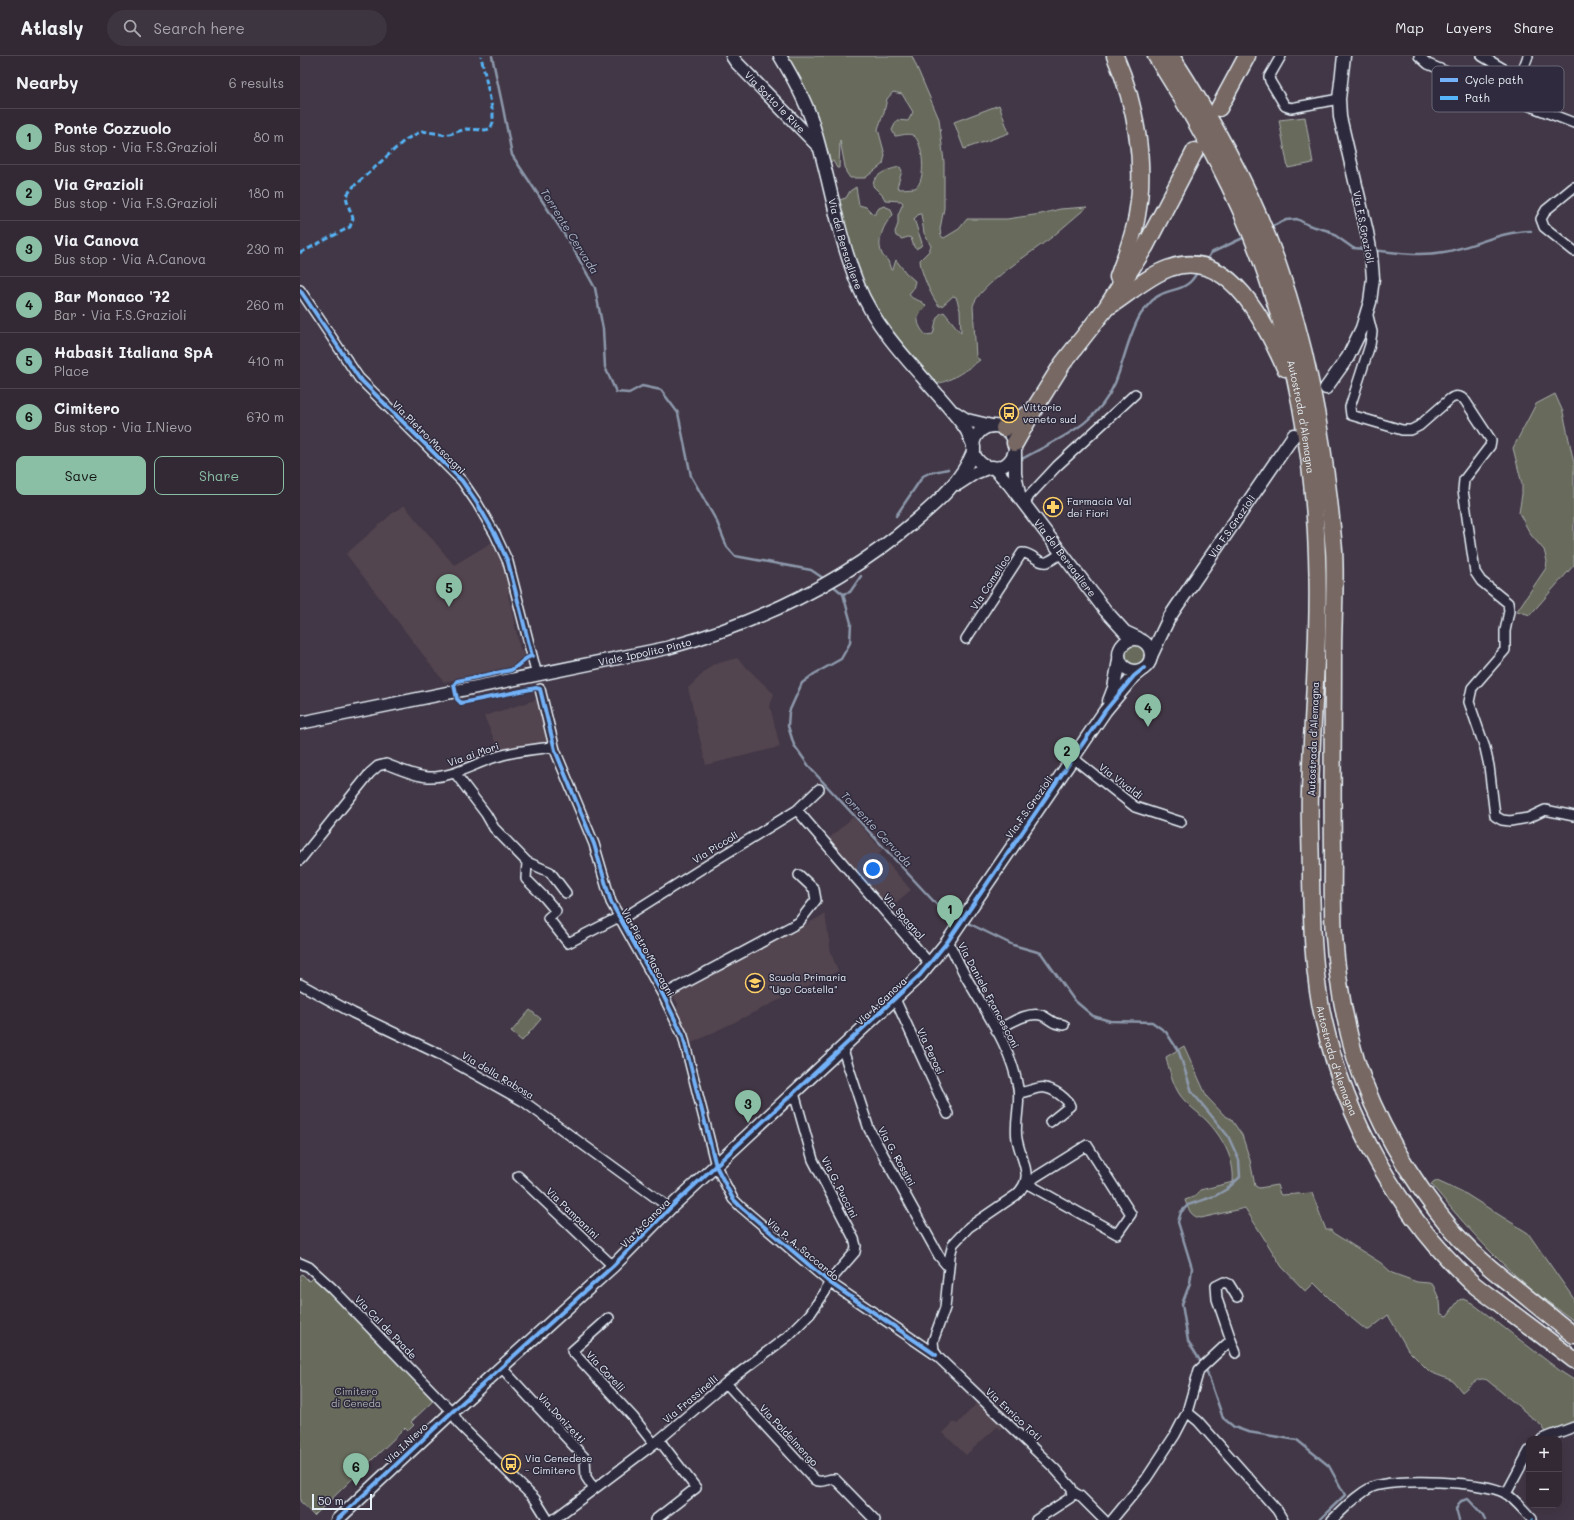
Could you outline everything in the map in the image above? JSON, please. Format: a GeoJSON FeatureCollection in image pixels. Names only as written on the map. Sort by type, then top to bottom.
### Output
{"type":"FeatureCollection","features":[{"type":"Feature","properties":{"kind":"highway"},"geometry":{"type":"LineString","coordinates":[[1106,308],[1131,242],[1141,188],[1140,154],[1131,106],[1120,67],[1115,56]]}},
{"type":"Feature","properties":{"kind":"highway","name":"Autostrada d'Alemagna"},"geometry":{"type":"LineString","coordinates":[[1156,56],[1187,105],[1227,182],[1266,272],[1294,372],[1303,421],[1312,489],[1317,556],[1316,655],[1310,795],[1312,938],[1316,978],[1324,1022],[1335,1064],[1350,1105],[1371,1150],[1401,1199],[1438,1247],[1473,1284],[1574,1360]]}},
{"type":"Feature","properties":{"kind":"highway","name":"Autostrada d'Alemagna"},"geometry":{"type":"LineString","coordinates":[[1171,56],[1198,98],[1240,176],[1263,227],[1296,318],[1318,416],[1328,486],[1334,554],[1332,792],[1334,934],[1345,1017],[1356,1058],[1370,1097],[1390,1138],[1418,1184],[1453,1232],[1486,1265],[1574,1335]]}},
{"type":"Feature","properties":{"kind":"highway"},"geometry":{"type":"LineString","coordinates":[[1181,56],[1198,98]]}},
{"type":"Feature","properties":{"kind":"highway"},"geometry":{"type":"LineString","coordinates":[[1219,108],[1247,56]]}},
{"type":"Feature","properties":{"kind":"highway"},"geometry":{"type":"LineString","coordinates":[[1015,446],[1033,411],[1063,363],[1106,308],[1145,247],[1195,151]]}},
{"type":"Feature","properties":{"kind":"highway"},"geometry":{"type":"LineString","coordinates":[[1106,308],[1160,272],[1170,268],[1190,264],[1212,270],[1225,278],[1250,300],[1258,313],[1288,374],[1303,421]]}},
{"type":"Feature","properties":{"kind":"highway"},"geometry":{"type":"LineString","coordinates":[[998,427],[1033,411]]}},
{"type":"Feature","properties":{"kind":"main road","name":"Via Sotto le Rive"},"geometry":{"type":"LineString","coordinates":[[732,56],[736,62],[819,147]]}},
{"type":"Feature","properties":{"kind":"main road","name":"Via del Bersagliere"},"geometry":{"type":"LineString","coordinates":[[780,56],[801,93],[811,119],[848,254],[866,304],[881,328],[967,431],[974,448]]}},
{"type":"Feature","properties":{"kind":"main road","name":"Via F.S.Grazioli"},"geometry":{"type":"LineString","coordinates":[[1326,388],[1348,357],[1362,328],[1372,290],[1372,261],[1367,232],[1340,117],[1339,99],[1344,56]]}},
{"type":"Feature","properties":{"kind":"main road","name":"Via del Bersagliere"},"geometry":{"type":"LineString","coordinates":[[951,410],[967,420],[998,427]]}},
{"type":"Feature","properties":{"kind":"main road"},"geometry":{"type":"LineString","coordinates":[[998,427],[1013,437],[1015,446],[1009,461],[1004,465],[992,467],[982,463],[977,458],[974,448],[976,436],[980,432],[985,428],[998,427]]}},
{"type":"Feature","properties":{"kind":"main road","name":"Via F.S.Grazioli"},"geometry":{"type":"LineString","coordinates":[[1152,656],[1170,618],[1294,435]]}},
{"type":"Feature","properties":{"kind":"main road","name":"Via del Bersagliere"},"geometry":{"type":"LineString","coordinates":[[1015,446],[1016,483],[1024,505]]}},
{"type":"Feature","properties":{"kind":"main road","name":"Viale Ippolito Pinto"},"geometry":{"type":"LineString","coordinates":[[950,489],[966,467],[974,448]]}},
{"type":"Feature","properties":{"kind":"main road","name":"Via del Bersagliere"},"geometry":{"type":"LineString","coordinates":[[992,467],[1009,484],[1105,610],[1124,632],[1139,639]]}},
{"type":"Feature","properties":{"kind":"main road","name":"Viale Ippolito Pinto"},"geometry":{"type":"LineString","coordinates":[[300,723],[667,648],[723,631],[768,614],[837,578],[902,533],[950,489],[975,473],[992,467]]}},
{"type":"Feature","properties":{"kind":"main road","name":"Via del Bersagliere"},"geometry":{"type":"LineString","coordinates":[[1105,610],[1116,632],[1119,655]]}},
{"type":"Feature","properties":{"kind":"main road","name":"Via F.S.Grazioli"},"geometry":{"type":"LineString","coordinates":[[1139,639],[1155,634],[1170,618]]}},
{"type":"Feature","properties":{"kind":"main road"},"geometry":{"type":"LineString","coordinates":[[1139,639],[1148,644],[1152,656],[1149,663],[1144,668],[1135,671],[1130,670],[1125,668],[1119,655],[1124,643],[1128,640],[1139,639]]}},
{"type":"Feature","properties":{"kind":"main road","name":"Via F.S.Grazioli"},"geometry":{"type":"LineString","coordinates":[[1105,712],[1114,688],[1119,655]]}},
{"type":"Feature","properties":{"kind":"main road","name":"Via F.S.Grazioli"},"geometry":{"type":"LineString","coordinates":[[948,941],[1105,712],[1134,676],[1144,668]]}},
{"type":"Feature","properties":{"kind":"main road","name":"Via A.Canova"},"geometry":{"type":"LineString","coordinates":[[452,1412],[613,1266],[670,1208],[895,998],[930,964],[948,941]]}},
{"type":"Feature","properties":{"kind":"main road","name":"Via I.Nievo"},"geometry":{"type":"LineString","coordinates":[[337,1520],[452,1412]]}},
{"type":"Feature","properties":{"kind":"street"},"geometry":{"type":"LineString","coordinates":[[1281,56],[1269,77],[1285,106],[1291,108],[1339,99]]}},
{"type":"Feature","properties":{"kind":"street"},"geometry":{"type":"LineString","coordinates":[[1419,56],[1433,66]]}},
{"type":"Feature","properties":{"kind":"street"},"geometry":{"type":"LineString","coordinates":[[1482,56],[1499,66]]}},
{"type":"Feature","properties":{"kind":"street"},"geometry":{"type":"LineString","coordinates":[[1524,66],[1528,56]]}},
{"type":"Feature","properties":{"kind":"street"},"geometry":{"type":"LineString","coordinates":[[1546,112],[1574,123]]}},
{"type":"Feature","properties":{"kind":"street"},"geometry":{"type":"LineString","coordinates":[[1574,188],[1546,210],[1541,219],[1544,227],[1574,251]]}},
{"type":"Feature","properties":{"kind":"street","name":"Via Pietro Mascagni"},"geometry":{"type":"LineString","coordinates":[[300,290],[359,378],[462,481],[477,503],[495,534],[508,562],[537,675]]}},
{"type":"Feature","properties":{"kind":"street"},"geometry":{"type":"LineString","coordinates":[[1367,312],[1372,328],[1370,345],[1350,407],[1351,415],[1356,418],[1402,430],[1411,430],[1420,426],[1453,397],[1461,397],[1464,399],[1491,440],[1490,446],[1464,480],[1463,490],[1475,572],[1480,581],[1506,600],[1509,607],[1505,631],[1505,650],[1472,688],[1469,702],[1488,760],[1494,816],[1502,820],[1510,821],[1528,818],[1544,810],[1574,816]]}},
{"type":"Feature","properties":{"kind":"street"},"geometry":{"type":"LineString","coordinates":[[1024,505],[1029,496],[1057,466],[1135,394]]}},
{"type":"Feature","properties":{"kind":"street","name":"Via Comelico"},"geometry":{"type":"LineString","coordinates":[[966,639],[1022,553],[1026,553],[1042,562],[1047,562],[1062,553]]}},
{"type":"Feature","properties":{"kind":"street","name":"Via Pietro Mascagni"},"geometry":{"type":"LineString","coordinates":[[540,689],[554,750],[594,844],[607,890],[620,919],[663,995],[686,1043],[716,1166]]}},
{"type":"Feature","properties":{"kind":"street","name":"Via ai Mori"},"geometry":{"type":"LineString","coordinates":[[300,860],[378,766],[386,764],[415,775],[427,777],[455,773],[504,754],[551,748],[554,750]]}},
{"type":"Feature","properties":{"kind":"street","name":"Via Vivaldi"},"geometry":{"type":"LineString","coordinates":[[1073,758],[1135,807],[1181,822]]}},
{"type":"Feature","properties":{"kind":"street"},"geometry":{"type":"LineString","coordinates":[[455,773],[486,814],[494,828],[527,862],[550,872],[566,893]]}},
{"type":"Feature","properties":{"kind":"street","name":"Via Piccoli"},"geometry":{"type":"LineString","coordinates":[[527,862],[526,879],[556,911],[548,918],[568,943],[620,919],[797,810],[819,789]]}},
{"type":"Feature","properties":{"kind":"street","name":"Via Spagnol"},"geometry":{"type":"LineString","coordinates":[[797,810],[889,914],[930,964]]}},
{"type":"Feature","properties":{"kind":"street"},"geometry":{"type":"LineString","coordinates":[[663,995],[799,922],[816,900],[814,889],[799,875]]}},
{"type":"Feature","properties":{"kind":"street","name":"Via Daniele Francesconi"},"geometry":{"type":"LineString","coordinates":[[948,941],[1011,1060],[1019,1093],[1016,1134],[1027,1176],[1026,1183]]}},
{"type":"Feature","properties":{"kind":"street","name":"Via della Rabosa"},"geometry":{"type":"LineString","coordinates":[[300,984],[353,1013],[442,1055],[522,1102],[670,1208]]}},
{"type":"Feature","properties":{"kind":"street","name":"Via Perosi"},"geometry":{"type":"LineString","coordinates":[[895,998],[948,1114]]}},
{"type":"Feature","properties":{"kind":"street"},"geometry":{"type":"LineString","coordinates":[[996,1030],[1024,1016],[1031,1015],[1039,1015],[1049,1018],[1054,1022],[1064,1025]]}},
{"type":"Feature","properties":{"kind":"street","name":"Via G. Rossini"},"geometry":{"type":"LineString","coordinates":[[842,1047],[869,1129],[939,1256],[949,1268]]}},
{"type":"Feature","properties":{"kind":"street"},"geometry":{"type":"LineString","coordinates":[[1019,1093],[1047,1087],[1067,1100],[1070,1106],[1050,1122]]}},
{"type":"Feature","properties":{"kind":"street","name":"Via G. Puccini"},"geometry":{"type":"LineString","coordinates":[[794,1093],[813,1160],[854,1239],[856,1246],[854,1252],[829,1282]]}},
{"type":"Feature","properties":{"kind":"street"},"geometry":{"type":"LineString","coordinates":[[936,1355],[932,1341],[945,1308],[951,1250],[956,1240],[977,1222],[1016,1195],[1026,1183],[1087,1145],[1131,1214],[1117,1234],[1026,1183]]}},
{"type":"Feature","properties":{"kind":"street","name":"Via P. A. Saccardo"},"geometry":{"type":"LineString","coordinates":[[716,1166],[733,1198],[741,1207],[829,1282],[936,1355]]}},
{"type":"Feature","properties":{"kind":"street","name":"Via Pampanini"},"geometry":{"type":"LineString","coordinates":[[518,1176],[613,1266]]}},
{"type":"Feature","properties":{"kind":"street","name":"Via Cal de Prade"},"geometry":{"type":"LineString","coordinates":[[300,1263],[309,1267],[332,1288],[452,1412],[462,1426],[535,1499],[548,1520]]}},
{"type":"Feature","properties":{"kind":"street","name":"Via Frassinelli"},"geometry":{"type":"LineString","coordinates":[[553,1520],[657,1442],[726,1383],[800,1326],[821,1298],[829,1282]]}},
{"type":"Feature","properties":{"kind":"street"},"geometry":{"type":"LineString","coordinates":[[1236,1353],[1217,1299],[1216,1286],[1224,1282],[1229,1284],[1237,1297]]}},
{"type":"Feature","properties":{"kind":"street","name":"Via Corelli"},"geometry":{"type":"LineString","coordinates":[[609,1318],[572,1350],[657,1442]]}},
{"type":"Feature","properties":{"kind":"street"},"geometry":{"type":"LineString","coordinates":[[1112,1520],[1146,1479],[1162,1457],[1175,1435],[1187,1412],[1199,1370],[1231,1340]]}},
{"type":"Feature","properties":{"kind":"street","name":"Via Enrico Toti"},"geometry":{"type":"LineString","coordinates":[[936,1355],[1048,1461],[1071,1487],[1073,1492],[1080,1496],[1104,1520]]}},
{"type":"Feature","properties":{"kind":"street","name":"Via Donizetti"},"geometry":{"type":"LineString","coordinates":[[501,1367],[585,1458],[586,1477],[594,1489]]}},
{"type":"Feature","properties":{"kind":"street","name":"Via Poldelmengo"},"geometry":{"type":"LineString","coordinates":[[726,1383],[816,1480],[823,1482],[832,1479],[835,1480],[875,1520]]}},
{"type":"Feature","properties":{"kind":"street"},"geometry":{"type":"LineString","coordinates":[[1187,1412],[1203,1426],[1277,1510],[1283,1520]]}},
{"type":"Feature","properties":{"kind":"street"},"geometry":{"type":"LineString","coordinates":[[1550,1436],[1574,1427]]}},
{"type":"Feature","properties":{"kind":"street"},"geometry":{"type":"LineString","coordinates":[[655,1520],[696,1488],[657,1442]]}},
{"type":"Feature","properties":{"kind":"street"},"geometry":{"type":"LineString","coordinates":[[1506,1494],[1526,1457]]}},
{"type":"Feature","properties":{"kind":"street"},"geometry":{"type":"LineString","coordinates":[[1332,1520],[1358,1495],[1385,1483],[1455,1483],[1490,1487],[1506,1494],[1532,1519]]}},
{"type":"Feature","properties":{"kind":"street"},"geometry":{"type":"LineString","coordinates":[[1036,1520],[1070,1498],[1073,1492]]}},
{"type":"Feature","properties":{"kind":"shaded area"},"geometry":{"type":"Polygon","coordinates":[[[404,505],[454,565],[494,541],[506,573],[510,593],[508,594],[520,649],[526,656],[513,667],[444,682],[346,554],[404,505]]]}},
{"type":"Feature","properties":{"kind":"shaded area"},"geometry":{"type":"Polygon","coordinates":[[[737,658],[774,694],[770,706],[780,747],[706,765],[688,688],[712,665],[737,658]]]}},
{"type":"Feature","properties":{"kind":"shaded area"},"geometry":{"type":"Polygon","coordinates":[[[538,699],[549,745],[500,753],[484,716],[538,699]]]}},
{"type":"Feature","properties":{"kind":"shaded area"},"geometry":{"type":"Polygon","coordinates":[[[853,817],[882,850],[879,853],[911,890],[888,909],[827,840],[853,817]]]}},
{"type":"Feature","properties":{"kind":"shaded area","name":"Scuola Primaria \"Ugo Costella\""},"geometry":{"type":"Polygon","coordinates":[[[825,914],[831,953],[838,971],[692,1043],[677,1009],[678,1004],[673,996],[825,914]]]}},
{"type":"Feature","properties":{"kind":"shaded area"},"geometry":{"type":"Polygon","coordinates":[[[978,1402],[1002,1427],[1000,1430],[997,1427],[966,1455],[943,1433],[954,1422],[957,1424],[978,1402]]]}},
{"type":"Feature","properties":{"kind":"green space"},"geometry":{"type":"Polygon","coordinates":[[[788,56],[912,56],[939,119],[944,162],[944,208],[940,229],[941,236],[944,238],[959,229],[967,219],[1007,219],[1041,214],[1060,209],[1087,207],[1052,237],[995,279],[977,298],[973,306],[976,357],[980,360],[964,372],[945,382],[933,384],[880,317],[863,283],[853,253],[839,200],[846,198],[850,191],[856,187],[859,205],[866,207],[873,214],[875,214],[879,208],[884,206],[891,209],[893,215],[884,227],[880,238],[880,249],[882,255],[888,261],[891,270],[893,269],[896,260],[906,273],[915,281],[913,289],[909,294],[912,298],[922,302],[926,306],[918,315],[918,321],[921,328],[926,335],[933,334],[938,316],[944,312],[961,333],[960,310],[956,297],[953,296],[942,306],[939,306],[924,277],[920,260],[929,251],[931,246],[924,233],[921,214],[914,219],[922,243],[921,246],[916,249],[911,238],[908,237],[902,239],[896,236],[895,232],[898,224],[898,215],[903,203],[901,201],[885,200],[873,186],[879,175],[891,169],[900,167],[902,171],[897,187],[900,189],[915,188],[919,184],[922,162],[920,146],[917,140],[910,134],[895,136],[892,130],[897,120],[908,121],[913,112],[902,94],[893,92],[887,99],[878,129],[885,155],[883,164],[865,178],[850,178],[846,172],[840,140],[839,168],[837,168],[833,161],[830,162],[828,160],[821,132],[812,106],[788,56]]]}},
{"type":"Feature","properties":{"kind":"green space"},"geometry":{"type":"Polygon","coordinates":[[[999,105],[1009,133],[964,149],[954,122],[999,105]]]}},
{"type":"Feature","properties":{"kind":"green space"},"geometry":{"type":"Polygon","coordinates":[[[1305,117],[1313,163],[1288,168],[1279,120],[1305,117]]]}},
{"type":"Feature","properties":{"kind":"green space"},"geometry":{"type":"Polygon","coordinates":[[[1555,394],[1563,412],[1574,463],[1574,565],[1530,615],[1517,611],[1546,568],[1547,561],[1544,550],[1531,535],[1519,513],[1522,484],[1513,448],[1536,404],[1555,394]]]}},
{"type":"Feature","properties":{"kind":"green space"},"geometry":{"type":"Polygon","coordinates":[[[1131,644],[1139,644],[1146,651],[1146,659],[1139,666],[1131,666],[1124,659],[1124,651],[1131,644]]]}},
{"type":"Feature","properties":{"kind":"green space"},"geometry":{"type":"Polygon","coordinates":[[[530,1010],[541,1019],[522,1041],[511,1032],[530,1010]]]}},
{"type":"Feature","properties":{"kind":"green space"},"geometry":{"type":"Polygon","coordinates":[[[1184,1046],[1207,1097],[1224,1115],[1231,1119],[1242,1135],[1250,1160],[1255,1186],[1259,1188],[1277,1185],[1281,1195],[1312,1193],[1326,1230],[1331,1230],[1333,1233],[1381,1263],[1392,1273],[1417,1282],[1429,1283],[1433,1285],[1440,1301],[1441,1314],[1447,1316],[1459,1300],[1463,1299],[1472,1303],[1574,1380],[1574,1422],[1547,1434],[1542,1426],[1487,1380],[1477,1380],[1462,1392],[1453,1381],[1430,1372],[1408,1350],[1388,1315],[1369,1330],[1366,1330],[1338,1307],[1314,1283],[1306,1291],[1304,1290],[1282,1267],[1245,1208],[1201,1218],[1192,1214],[1185,1200],[1196,1196],[1200,1190],[1233,1182],[1233,1173],[1230,1157],[1218,1134],[1207,1121],[1183,1099],[1173,1082],[1166,1057],[1184,1046]]]}},
{"type":"Feature","properties":{"kind":"green space"},"geometry":{"type":"Polygon","coordinates":[[[1437,1181],[1466,1194],[1528,1233],[1574,1299],[1574,1321],[1529,1287],[1510,1271],[1486,1247],[1431,1184],[1437,1181]]]}},
{"type":"Feature","properties":{"kind":"green space","name":"Cimitero di Ceneda"},"geometry":{"type":"Polygon","coordinates":[[[302,1274],[309,1281],[315,1275],[436,1398],[411,1422],[414,1425],[408,1431],[405,1428],[314,1516],[300,1501],[300,1276],[302,1274]]]}},
{"type":"Feature","properties":{"kind":"waterway","name":"Torrente Cervada"},"geometry":{"type":"LineString","coordinates":[[492,56],[512,155],[570,243],[595,288],[603,329],[605,367],[616,392],[629,393],[642,386],[661,390],[678,413],[691,476],[717,522],[727,547],[735,556],[811,570],[826,580]]}},
{"type":"Feature","properties":{"kind":"waterway"},"geometry":{"type":"LineString","coordinates":[[1268,228],[1286,220],[1297,219],[1308,225],[1329,231],[1353,248],[1366,249]]}},
{"type":"Feature","properties":{"kind":"waterway"},"geometry":{"type":"LineString","coordinates":[[1373,250],[1408,254],[1444,252],[1455,250],[1498,236],[1531,231]]}},
{"type":"Feature","properties":{"kind":"waterway"},"geometry":{"type":"LineString","coordinates":[[1206,261],[1211,253],[1245,237]]}},
{"type":"Feature","properties":{"kind":"waterway"},"geometry":{"type":"LineString","coordinates":[[1020,460],[1062,438],[1087,421],[1107,398],[1115,383],[1133,330],[1141,314],[1155,298],[1163,293],[1188,284],[1198,271]]}},
{"type":"Feature","properties":{"kind":"waterway"},"geometry":{"type":"LineString","coordinates":[[896,516],[923,476],[929,473],[948,469]]}},
{"type":"Feature","properties":{"kind":"waterway"},"geometry":{"type":"LineString","coordinates":[[843,594],[850,592],[861,576]]}},
{"type":"Feature","properties":{"kind":"waterway","name":"Torrente Cervada"},"geometry":{"type":"LineString","coordinates":[[831,584],[843,594],[851,623],[850,643],[841,659],[814,674],[802,683],[789,712],[788,726],[794,745],[811,769],[938,906],[960,918]]}},
{"type":"Feature","properties":{"kind":"waterway","name":"Torrente Cervada"},"geometry":{"type":"LineString","coordinates":[[966,922],[1013,945],[1041,953],[1074,1000],[1093,1016],[1110,1021],[1152,1022],[1166,1032],[1179,1052],[1192,1092],[1228,1136],[1239,1160],[1240,1177],[1227,1189],[1215,1196],[1188,1205],[1181,1212],[1178,1222],[1192,1268],[1190,1283],[1182,1304],[1188,1341],[1207,1372],[1223,1418],[1234,1427],[1248,1432],[1297,1440],[1329,1466],[1345,1495],[1319,1520]]}},
{"type":"Feature","properties":{"kind":"waterway","name":"Torrente Cervada"},"geometry":{"type":"LineString","coordinates":[[1459,1520],[1456,1509],[1461,1501],[1468,1499],[1483,1515],[1485,1520]]}},
{"type":"Feature","properties":{"kind":"marked path"},"geometry":{"type":"LineString","coordinates":[[300,253],[350,227],[353,218],[346,196],[354,186],[405,140],[422,131],[446,135],[466,129],[486,130],[491,128],[493,113],[481,56]]}},
{"type":"Feature","properties":{"kind":"cycle path"},"geometry":{"type":"LineString","coordinates":[[300,290],[359,378],[462,481],[495,534],[508,562],[532,656],[511,670],[457,681],[454,685],[457,699],[461,703],[536,688],[540,689],[555,750],[594,844],[611,902],[663,995],[683,1036],[716,1166],[733,1199],[829,1282],[936,1355]]}},
{"type":"Feature","properties":{"kind":"cycle path"},"geometry":{"type":"LineString","coordinates":[[337,1520],[452,1412],[613,1266],[670,1208],[920,975],[948,941],[1105,711],[1134,676],[1144,668]]}},
{"type":"Feature","properties":{"kind":"place","name":"Vittorio veneto sud"},"geometry":{"type":"Point","coordinates":[1009,413]}},
{"type":"Feature","properties":{"kind":"place","name":"Farmacia Val dei Fiori"},"geometry":{"type":"Point","coordinates":[1053,507]}},
{"type":"Feature","properties":{"kind":"place","name":"Habasit Italiana SpA"},"geometry":{"type":"Point","coordinates":[449,607]}},
{"type":"Feature","properties":{"kind":"place","name":"Bar Monaco '72"},"geometry":{"type":"Point","coordinates":[1148,727]}},
{"type":"Feature","properties":{"kind":"place","name":"Via Grazioli"},"geometry":{"type":"Point","coordinates":[1067,770]}},
{"type":"Feature","properties":{"kind":"place","name":"Ponte Cozzuolo"},"geometry":{"type":"Point","coordinates":[950,928]}},
{"type":"Feature","properties":{"kind":"place","name":"Scuola Primaria \"Ugo Costella\""},"geometry":{"type":"Point","coordinates":[755,983]}},
{"type":"Feature","properties":{"kind":"place","name":"Via Canova"},"geometry":{"type":"Point","coordinates":[748,1123]}},
{"type":"Feature","properties":{"kind":"place","name":"Via Cenedese - Cimitero"},"geometry":{"type":"Point","coordinates":[511,1464]}},
{"type":"Feature","properties":{"kind":"place","name":"Cimitero"},"geometry":{"type":"Point","coordinates":[356,1486]}}]}
